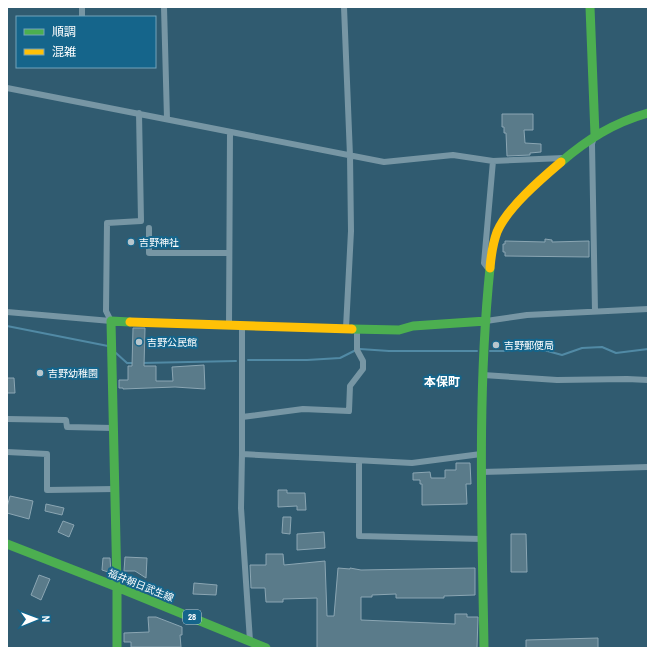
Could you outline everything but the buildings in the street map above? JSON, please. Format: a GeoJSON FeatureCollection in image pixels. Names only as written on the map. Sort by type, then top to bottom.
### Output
{"type":"FeatureCollection","features":[{"type":"Feature","properties":{"kind":"street"},"geometry":{"type":"LineString","coordinates":[[164,7],[167,119]]}},
{"type":"Feature","properties":{"kind":"street"},"geometry":{"type":"LineString","coordinates":[[344,7],[350,156],[351,231],[346,328]]}},
{"type":"Feature","properties":{"kind":"street"},"geometry":{"type":"LineString","coordinates":[[590,7],[595,135],[592,144],[595,311]]}},
{"type":"Feature","properties":{"kind":"street"},"geometry":{"type":"LineString","coordinates":[[7,88],[384,162],[452,154],[493,161],[564,158]]}},
{"type":"Feature","properties":{"kind":"street"},"geometry":{"type":"LineString","coordinates":[[117,648],[111,321],[106,311],[107,223],[141,221],[139,113]]}},
{"type":"Feature","properties":{"kind":"street"},"geometry":{"type":"LineString","coordinates":[[484,648],[481,454],[483,375],[491,254],[498,232],[508,214],[564,158],[595,135],[630,118],[648,113]]}},
{"type":"Feature","properties":{"kind":"street"},"geometry":{"type":"LineString","coordinates":[[229,326],[230,132]]}},
{"type":"Feature","properties":{"kind":"street"},"geometry":{"type":"LineString","coordinates":[[490,272],[484,263],[493,161]]}},
{"type":"Feature","properties":{"kind":"street"},"geometry":{"type":"LineString","coordinates":[[149,228],[149,253],[229,253]]}},
{"type":"Feature","properties":{"kind":"street"},"geometry":{"type":"LineString","coordinates":[[7,312],[111,321],[229,326],[242,325],[399,330],[413,326],[486,321],[527,315],[648,309]]}},
{"type":"Feature","properties":{"kind":"street"},"geometry":{"type":"LineString","coordinates":[[242,325],[241,508],[250,641]]}},
{"type":"Feature","properties":{"kind":"street"},"geometry":{"type":"LineString","coordinates":[[242,417],[304,410],[349,411],[350,386],[363,370],[363,361],[357,350],[357,328]]}},
{"type":"Feature","properties":{"kind":"street"},"geometry":{"type":"LineString","coordinates":[[483,375],[557,380],[648,380]]}},
{"type":"Feature","properties":{"kind":"street"},"geometry":{"type":"LineString","coordinates":[[7,419],[66,420],[67,427],[113,428]]}},
{"type":"Feature","properties":{"kind":"street"},"geometry":{"type":"LineString","coordinates":[[7,452],[47,454],[47,490],[115,489]]}},
{"type":"Feature","properties":{"kind":"street"},"geometry":{"type":"LineString","coordinates":[[242,454],[412,463],[481,454]]}},
{"type":"Feature","properties":{"kind":"street"},"geometry":{"type":"LineString","coordinates":[[359,461],[359,536],[482,539]]}},
{"type":"Feature","properties":{"kind":"street"},"geometry":{"type":"LineString","coordinates":[[482,472],[648,467]]}},
{"type":"Feature","properties":{"kind":"street","name":"福井朝日武生線"},"geometry":{"type":"LineString","coordinates":[[7,544],[266,648]]}},
{"type":"Feature","properties":{"kind":"waterway"},"geometry":{"type":"LineString","coordinates":[[7,326],[108,346]]}},
{"type":"Feature","properties":{"kind":"waterway"},"geometry":{"type":"LineString","coordinates":[[490,351],[505,351],[529,346],[562,355],[582,348],[602,347],[616,353],[648,349]]}},
{"type":"Feature","properties":{"kind":"waterway"},"geometry":{"type":"LineString","coordinates":[[360,349],[389,351],[477,351]]}},
{"type":"Feature","properties":{"kind":"waterway"},"geometry":{"type":"LineString","coordinates":[[248,360],[307,360],[340,358],[354,351]]}},
{"type":"Feature","properties":{"kind":"waterway"},"geometry":{"type":"LineString","coordinates":[[116,353],[127,363],[133,363]]}},
{"type":"Feature","properties":{"kind":"waterway"},"geometry":{"type":"LineString","coordinates":[[141,363],[236,361]]}},
{"type":"Feature","properties":{"kind":"traffic: fast"},"geometry":{"type":"LineString","coordinates":[[590,7],[595,135]]}},
{"type":"Feature","properties":{"kind":"traffic: fast"},"geometry":{"type":"LineString","coordinates":[[561,162],[591,139],[612,127],[648,113]]}},
{"type":"Feature","properties":{"kind":"traffic: fast"},"geometry":{"type":"LineString","coordinates":[[484,648],[481,458],[483,363],[490,268]]}},
{"type":"Feature","properties":{"kind":"traffic: fast"},"geometry":{"type":"LineString","coordinates":[[117,648],[111,321],[130,322]]}},
{"type":"Feature","properties":{"kind":"traffic: fast"},"geometry":{"type":"LineString","coordinates":[[352,329],[399,330],[413,326],[486,321]]}},
{"type":"Feature","properties":{"kind":"traffic: fast"},"geometry":{"type":"LineString","coordinates":[[7,544],[266,648]]}},
{"type":"Feature","properties":{"kind":"traffic: slow"},"geometry":{"type":"LineString","coordinates":[[490,268],[494,241],[497,232],[508,213],[525,194],[561,162]]}},
{"type":"Feature","properties":{"kind":"traffic: slow"},"geometry":{"type":"LineString","coordinates":[[130,322],[352,329]]}},
{"type":"Feature","properties":{"kind":"place","name":"吉野神社"},"geometry":{"type":"Point","coordinates":[131,242]}},
{"type":"Feature","properties":{"kind":"place","name":"吉野公民館"},"geometry":{"type":"Point","coordinates":[139,342]}},
{"type":"Feature","properties":{"kind":"place","name":"吉野郵便局"},"geometry":{"type":"Point","coordinates":[496,345]}},
{"type":"Feature","properties":{"kind":"place","name":"吉野幼稚園"},"geometry":{"type":"Point","coordinates":[40,373]}},
{"type":"Feature","properties":{"kind":"district","name":"本保町"},"geometry":{"type":"Point","coordinates":[442,382]}}]}
